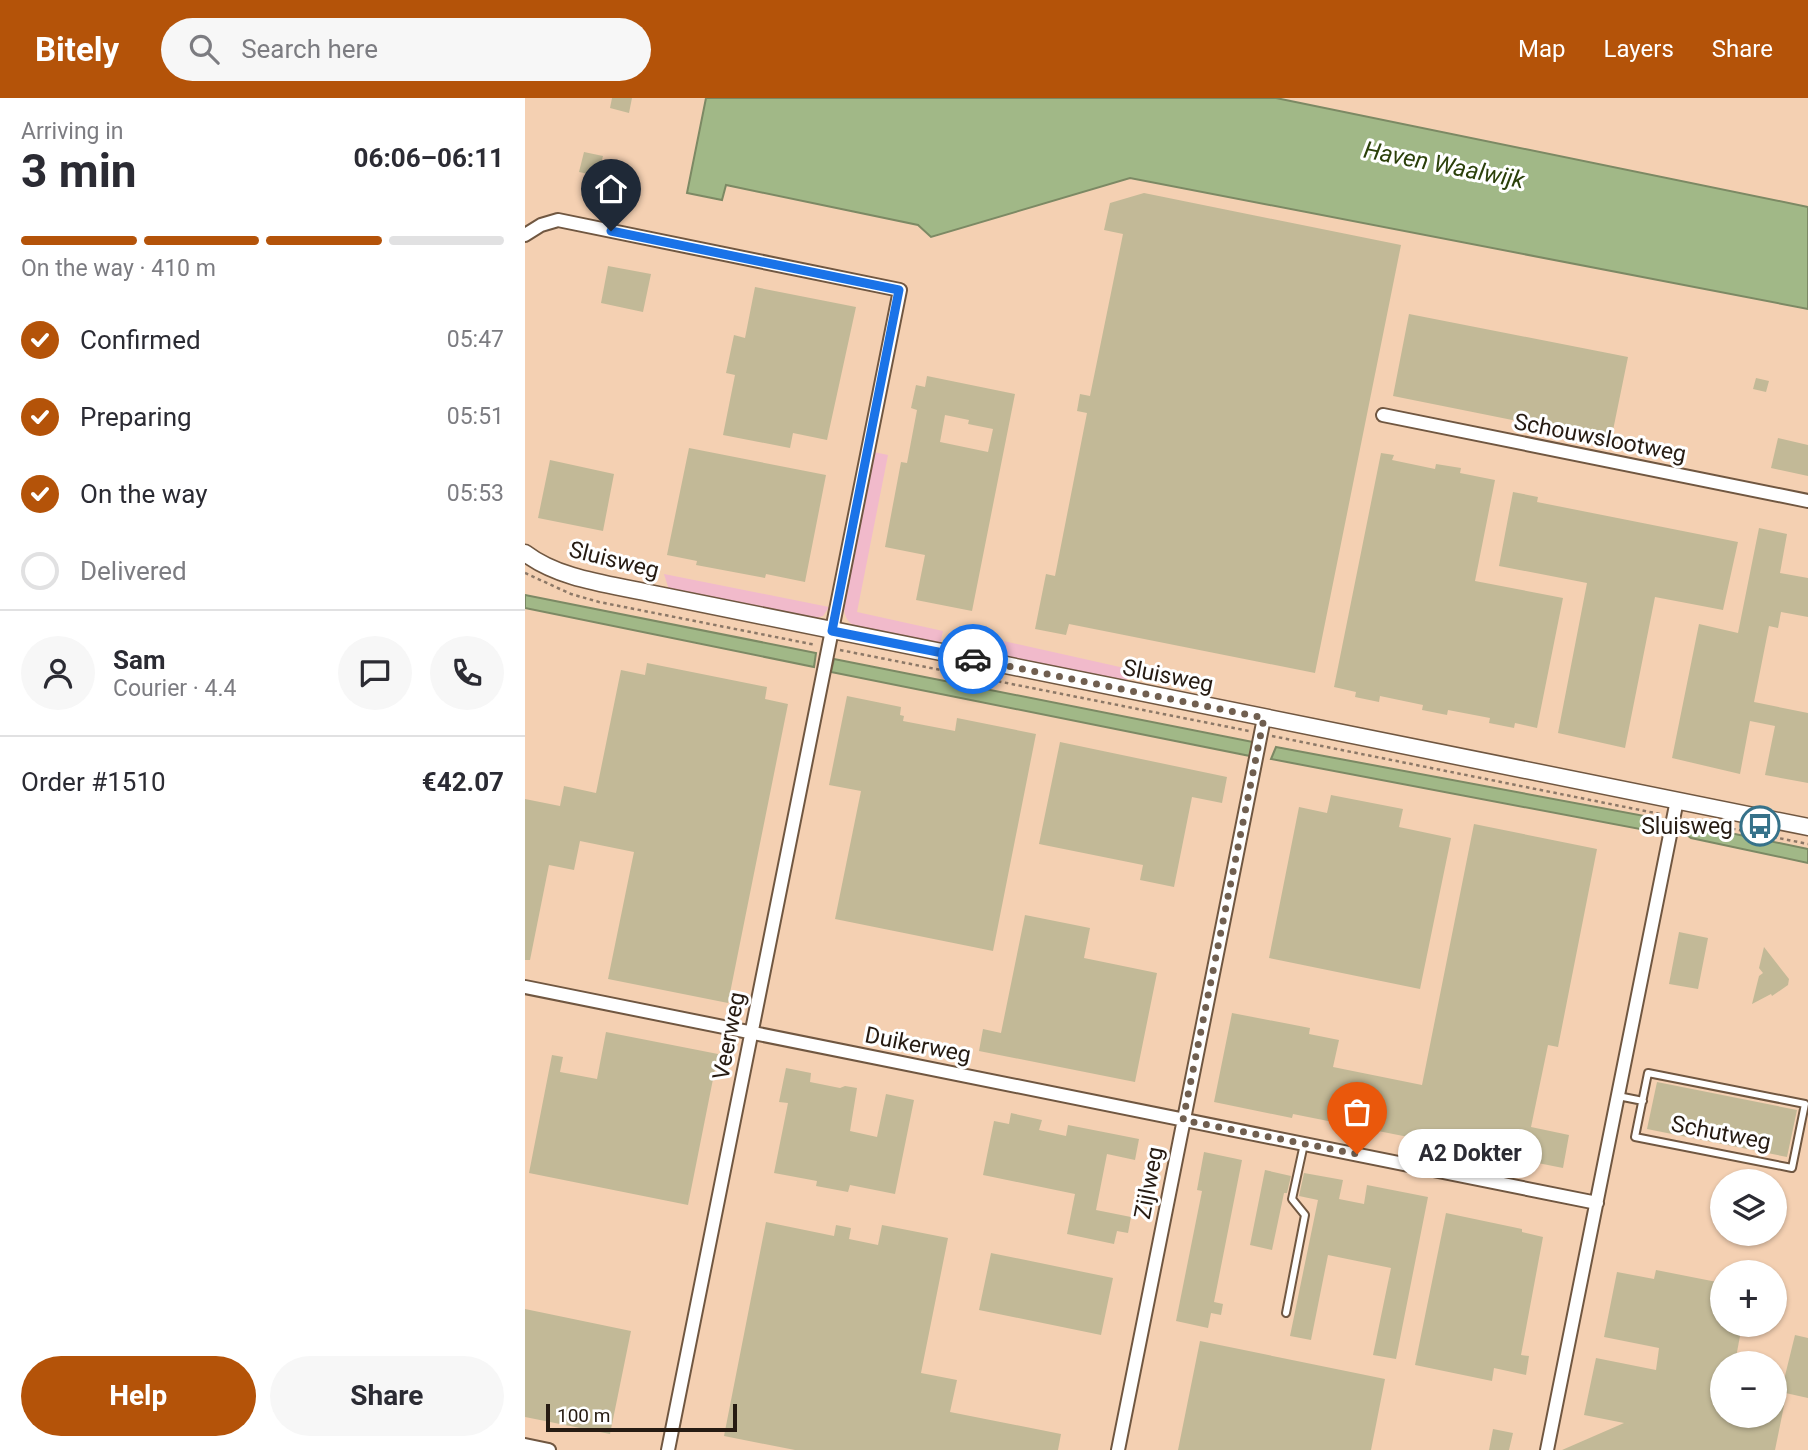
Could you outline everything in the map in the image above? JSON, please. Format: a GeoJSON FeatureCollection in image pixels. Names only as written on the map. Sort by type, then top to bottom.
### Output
{"type":"FeatureCollection","features":[{"type":"Feature","properties":{"kind":"street","name":"Veerweg"},"geometry":{"type":"LineString","coordinates":[[525,235],[541,225],[558,220],[899,290],[668,1450]]}},
{"type":"Feature","properties":{"kind":"street","name":"Schouwslootweg"},"geometry":{"type":"LineString","coordinates":[[1383,415],[1808,501]]}},
{"type":"Feature","properties":{"kind":"street","name":"Sluisweg"},"geometry":{"type":"LineString","coordinates":[[525,553],[554,569],[590,580],[1262,726],[1677,800],[1808,827]]}},
{"type":"Feature","properties":{"kind":"street","name":"Zijlweg"},"geometry":{"type":"LineString","coordinates":[[1118,1450],[1262,726]]}},
{"type":"Feature","properties":{"kind":"street"},"geometry":{"type":"LineString","coordinates":[[1547,1450],[1677,800]]}},
{"type":"Feature","properties":{"kind":"street","name":"Duikerweg"},"geometry":{"type":"LineString","coordinates":[[525,987],[1597,1203]]}},
{"type":"Feature","properties":{"kind":"street"},"geometry":{"type":"LineString","coordinates":[[525,1445],[549,1450]]}},
{"type":"Feature","properties":{"kind":"lane","name":"Schutweg"},"geometry":{"type":"LineString","coordinates":[[1648,1073],[1805,1104],[1793,1168],[1635,1137],[1643,1101],[1648,1073]]}},
{"type":"Feature","properties":{"kind":"lane","name":"Schutweg"},"geometry":{"type":"LineString","coordinates":[[1618,1096],[1643,1101]]}},
{"type":"Feature","properties":{"kind":"lane"},"geometry":{"type":"LineString","coordinates":[[1286,1313],[1305,1215],[1292,1199],[1304,1144]]}},
{"type":"Feature","properties":{"kind":"path","name":"Sluisweg"},"geometry":{"type":"LineString","coordinates":[[525,573],[571,594],[599,602],[829,648],[1262,726],[1808,844]]}},
{"type":"Feature","properties":{"kind":"shaded area"},"geometry":{"type":"Polygon","coordinates":[[[525,98],[1808,98],[1808,1450],[525,1450],[525,98]]]}},
{"type":"Feature","properties":{"kind":"shaded area"},"geometry":{"type":"Polygon","coordinates":[[[874,452],[888,455],[857,612],[943,631],[940,645],[860,629],[852,625],[845,616],[844,603],[874,452]]]}},
{"type":"Feature","properties":{"kind":"shaded area"},"geometry":{"type":"Polygon","coordinates":[[[664,574],[829,607],[823,616],[812,619],[669,590],[664,574]]]}},
{"type":"Feature","properties":{"kind":"shaded area"},"geometry":{"type":"Polygon","coordinates":[[[990,638],[1129,669],[1127,682],[986,653],[990,638]]]}},
{"type":"Feature","properties":{"kind":"water","name":"Haven Waalwijk"},"geometry":{"type":"Polygon","coordinates":[[[706,98],[1276,98],[1808,207],[1808,309],[1130,178],[931,237],[918,225],[726,185],[722,200],[687,193],[706,98]]]}},
{"type":"Feature","properties":{"kind":"water"},"geometry":{"type":"Polygon","coordinates":[[[525,595],[816,653],[814,667],[525,608],[525,595]]]}},
{"type":"Feature","properties":{"kind":"water"},"geometry":{"type":"Polygon","coordinates":[[[834,659],[1253,742],[1250,756],[831,672],[834,659]]]}},
{"type":"Feature","properties":{"kind":"water"},"geometry":{"type":"Polygon","coordinates":[[[1276,747],[1650,817],[1650,824],[1645,830],[1271,759],[1276,747]]]}},
{"type":"Feature","properties":{"kind":"water"},"geometry":{"type":"Polygon","coordinates":[[[1691,825],[1808,849],[1808,863],[1691,838],[1687,835],[1691,825]]]}},
{"type":"Feature","properties":{"kind":"building"},"geometry":{"type":"Polygon","coordinates":[[[612,98],[632,98],[629,113],[610,108],[612,98]]]}},
{"type":"Feature","properties":{"kind":"building"},"geometry":{"type":"Polygon","coordinates":[[[584,152],[603,156],[598,176],[579,172],[584,152]]]}},
{"type":"Feature","properties":{"kind":"building"},"geometry":{"type":"Polygon","coordinates":[[[1144,193],[1401,245],[1315,673],[1069,624],[1066,635],[1035,629],[1046,574],[1055,576],[1087,413],[1077,411],[1080,394],[1090,396],[1123,234],[1104,230],[1110,203],[1144,193]]]}},
{"type":"Feature","properties":{"kind":"building"},"geometry":{"type":"Polygon","coordinates":[[[608,266],[651,274],[643,312],[601,303],[608,266]]]}},
{"type":"Feature","properties":{"kind":"building"},"geometry":{"type":"Polygon","coordinates":[[[755,287],[856,307],[827,440],[793,433],[790,448],[723,435],[735,375],[726,373],[734,335],[745,338],[755,287]]]}},
{"type":"Feature","properties":{"kind":"building"},"geometry":{"type":"Polygon","coordinates":[[[1409,314],[1628,357],[1611,440],[1393,396],[1409,314]]]}},
{"type":"Feature","properties":{"kind":"building"},"geometry":{"type":"Polygon","coordinates":[[[927,376],[1015,394],[972,611],[916,600],[925,555],[885,547],[901,462],[907,463],[917,410],[911,408],[916,385],[925,387],[927,376]],[[945,415],[940,442],[988,452],[993,429],[968,424],[969,420],[945,415]]]}},
{"type":"Feature","properties":{"kind":"building"},"geometry":{"type":"Polygon","coordinates":[[[1756,378],[1769,381],[1766,392],[1753,389],[1756,378]]]}},
{"type":"Feature","properties":{"kind":"building"},"geometry":{"type":"Polygon","coordinates":[[[1778,438],[1808,445],[1808,476],[1771,468],[1778,438]]]}},
{"type":"Feature","properties":{"kind":"building"},"geometry":{"type":"Polygon","coordinates":[[[689,448],[826,475],[805,582],[766,574],[765,578],[696,565],[697,561],[667,555],[689,448]]]}},
{"type":"Feature","properties":{"kind":"building"},"geometry":{"type":"Polygon","coordinates":[[[1381,453],[1394,455],[1392,460],[1435,469],[1436,464],[1461,468],[1460,473],[1495,480],[1475,581],[1563,598],[1537,728],[1515,723],[1514,728],[1489,723],[1490,718],[1448,710],[1447,715],[1422,710],[1423,705],[1380,696],[1379,702],[1355,697],[1356,692],[1334,687],[1381,453]]]}},
{"type":"Feature","properties":{"kind":"building"},"geometry":{"type":"Polygon","coordinates":[[[550,460],[614,474],[603,531],[538,518],[550,460]]]}},
{"type":"Feature","properties":{"kind":"building"},"geometry":{"type":"Polygon","coordinates":[[[1513,492],[1538,497],[1537,502],[1738,542],[1723,610],[1655,597],[1625,748],[1558,733],[1587,583],[1499,566],[1513,492]]]}},
{"type":"Feature","properties":{"kind":"building"},"geometry":{"type":"Polygon","coordinates":[[[1759,528],[1787,534],[1780,573],[1808,578],[1808,617],[1781,612],[1778,628],[1769,626],[1754,702],[1808,713],[1808,783],[1765,775],[1775,726],[1750,721],[1740,774],[1672,758],[1699,624],[1738,633],[1759,528]]]}},
{"type":"Feature","properties":{"kind":"building"},"geometry":{"type":"Polygon","coordinates":[[[647,663],[767,687],[765,699],[788,704],[728,1003],[608,979],[634,852],[580,841],[574,870],[549,865],[530,960],[525,960],[525,799],[560,806],[564,786],[596,793],[621,670],[645,675],[647,663]]]}},
{"type":"Feature","properties":{"kind":"building"},"geometry":{"type":"Polygon","coordinates":[[[847,696],[901,707],[900,715],[904,716],[903,721],[955,731],[957,718],[1036,734],[993,951],[835,919],[861,791],[829,785],[847,696]]]}},
{"type":"Feature","properties":{"kind":"building"},"geometry":{"type":"Polygon","coordinates":[[[1060,742],[1227,777],[1222,803],[1192,797],[1174,887],[1140,880],[1143,865],[1039,844],[1060,742]]]}},
{"type":"Feature","properties":{"kind":"building"},"geometry":{"type":"Polygon","coordinates":[[[1331,795],[1403,809],[1399,827],[1451,838],[1420,989],[1269,958],[1299,807],[1327,813],[1331,795]]]}},
{"type":"Feature","properties":{"kind":"building"},"geometry":{"type":"Polygon","coordinates":[[[1474,824],[1597,849],[1558,1047],[1548,1045],[1531,1127],[1569,1135],[1563,1168],[1293,1114],[1292,1118],[1214,1102],[1232,1013],[1310,1028],[1309,1034],[1339,1040],[1333,1067],[1422,1085],[1474,824]]]}},
{"type":"Feature","properties":{"kind":"building"},"geometry":{"type":"Polygon","coordinates":[[[1025,915],[1090,928],[1084,958],[1157,973],[1135,1082],[979,1051],[983,1029],[1001,1033],[1025,915]]]}},
{"type":"Feature","properties":{"kind":"building"},"geometry":{"type":"Polygon","coordinates":[[[1679,932],[1708,938],[1698,989],[1669,984],[1679,932]]]}},
{"type":"Feature","properties":{"kind":"building"},"geometry":{"type":"Polygon","coordinates":[[[1764,947],[1789,979],[1788,985],[1772,996],[1771,994],[1752,1004],[1759,976],[1763,973],[1759,968],[1764,947]]]}},
{"type":"Feature","properties":{"kind":"building"},"geometry":{"type":"Polygon","coordinates":[[[606,1032],[718,1054],[688,1205],[529,1173],[552,1055],[563,1057],[560,1072],[597,1079],[606,1032]]]}},
{"type":"Feature","properties":{"kind":"building"},"geometry":{"type":"Polygon","coordinates":[[[786,1068],[811,1073],[810,1082],[840,1088],[857,1088],[850,1131],[877,1137],[886,1094],[914,1100],[895,1194],[850,1185],[848,1192],[816,1186],[817,1181],[774,1173],[788,1103],[779,1102],[786,1068]]]}},
{"type":"Feature","properties":{"kind":"building"},"geometry":{"type":"Polygon","coordinates":[[[1657,1082],[1797,1110],[1787,1157],[1647,1129],[1657,1082]]]}},
{"type":"Feature","properties":{"kind":"building"},"geometry":{"type":"Polygon","coordinates":[[[1011,1113],[1042,1120],[1039,1130],[1066,1136],[1068,1125],[1139,1139],[1135,1160],[1107,1154],[1096,1210],[1131,1217],[1128,1233],[1117,1231],[1114,1244],[1067,1234],[1075,1194],[983,1175],[994,1121],[1009,1124],[1011,1113]]]}},
{"type":"Feature","properties":{"kind":"building"},"geometry":{"type":"Polygon","coordinates":[[[1204,1152],[1242,1160],[1214,1302],[1223,1304],[1221,1315],[1211,1313],[1208,1328],[1176,1321],[1202,1191],[1197,1190],[1204,1152]]]}},
{"type":"Feature","properties":{"kind":"building"},"geometry":{"type":"Polygon","coordinates":[[[1265,1170],[1291,1176],[1287,1193],[1284,1193],[1272,1250],[1250,1245],[1265,1170]]]}},
{"type":"Feature","properties":{"kind":"building"},"geometry":{"type":"Polygon","coordinates":[[[1304,1173],[1343,1180],[1339,1199],[1364,1204],[1367,1185],[1428,1197],[1396,1359],[1373,1355],[1391,1268],[1328,1255],[1311,1340],[1290,1336],[1318,1200],[1299,1196],[1304,1173]]]}},
{"type":"Feature","properties":{"kind":"building"},"geometry":{"type":"Polygon","coordinates":[[[1446,1213],[1522,1229],[1522,1232],[1543,1237],[1521,1355],[1529,1356],[1526,1375],[1494,1368],[1492,1381],[1415,1365],[1446,1213]]]}},
{"type":"Feature","properties":{"kind":"building"},"geometry":{"type":"Polygon","coordinates":[[[766,1222],[834,1236],[836,1225],[851,1228],[849,1239],[878,1245],[882,1225],[948,1238],[921,1373],[957,1380],[950,1412],[1061,1434],[1058,1450],[795,1450],[724,1436],[766,1222]]]}},
{"type":"Feature","properties":{"kind":"building"},"geometry":{"type":"Polygon","coordinates":[[[991,1253],[1113,1278],[1101,1335],[979,1310],[991,1253]]]}},
{"type":"Feature","properties":{"kind":"building"},"geometry":{"type":"Polygon","coordinates":[[[1656,1270],[1710,1281],[1710,1337],[1740,1337],[1737,1351],[1710,1351],[1710,1428],[1779,1428],[1775,1450],[1562,1450],[1624,1423],[1584,1415],[1596,1358],[1656,1370],[1659,1348],[1604,1337],[1617,1272],[1654,1279],[1656,1270]]]}},
{"type":"Feature","properties":{"kind":"building"},"geometry":{"type":"Polygon","coordinates":[[[525,1309],[631,1331],[610,1434],[525,1417],[525,1309]]]}},
{"type":"Feature","properties":{"kind":"building"},"geometry":{"type":"Polygon","coordinates":[[[1795,1335],[1808,1338],[1808,1398],[1787,1393],[1787,1368],[1795,1335]]]}},
{"type":"Feature","properties":{"kind":"building"},"geometry":{"type":"Polygon","coordinates":[[[1200,1341],[1385,1379],[1371,1450],[1178,1450],[1200,1341]]]}},
{"type":"Feature","properties":{"kind":"building"},"geometry":{"type":"Polygon","coordinates":[[[1493,1429],[1513,1433],[1509,1450],[1489,1450],[1493,1429]]]}},
{"type":"Feature","properties":{"kind":"way so far"},"geometry":{"type":"LineString","coordinates":[[973,659],[1264,718],[1183,1120],[1357,1154]]}},
{"type":"Feature","properties":{"kind":"place","name":"Sluisweg"},"geometry":{"type":"Point","coordinates":[1760,826]}},
{"type":"Feature","properties":{"kind":"place","name":"A2 Dokter"},"geometry":{"type":"Point","coordinates":[1357,1154]}},
{"type":"Feature","properties":{"kind":"route"},"geometry":{"type":"LineString","coordinates":[[611,231],[899,290],[832,631],[973,659]]}}]}
